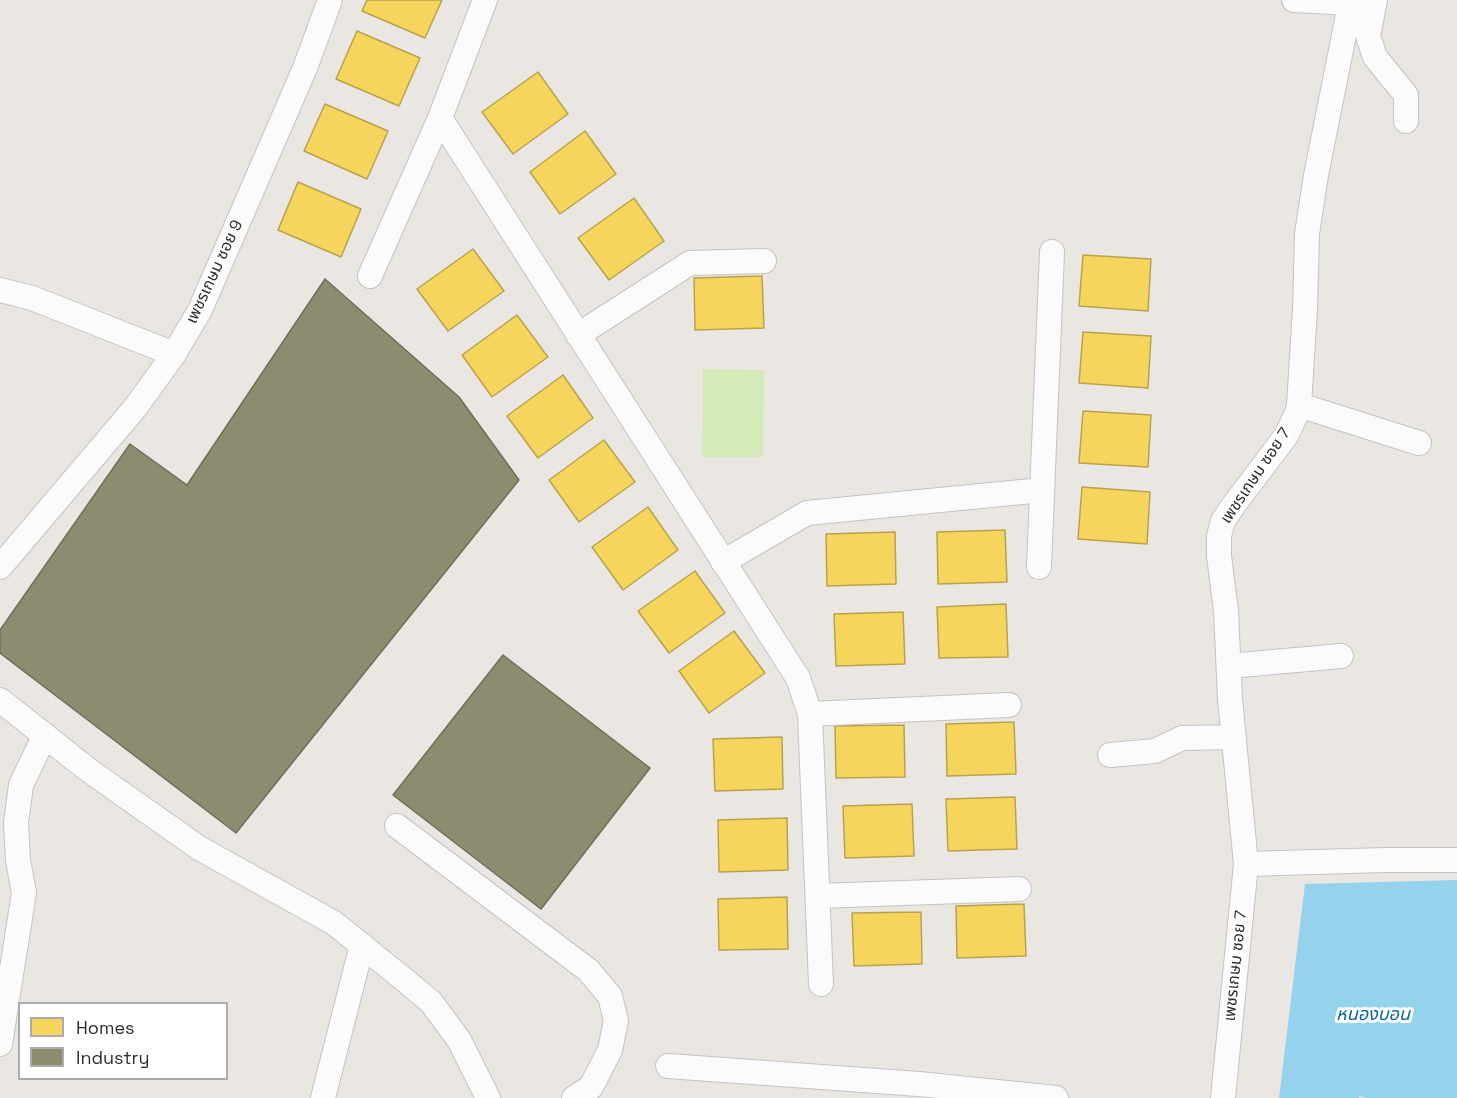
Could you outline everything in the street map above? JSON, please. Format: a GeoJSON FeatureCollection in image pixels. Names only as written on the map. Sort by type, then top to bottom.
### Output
{"type":"FeatureCollection","features":[{"type":"Feature","properties":{"kind":"street","name":"เพชรเกษม ซอย 9"},"geometry":{"type":"LineString","coordinates":[[0,567],[135,408],[174,354],[200,310],[305,68],[330,0]]}},
{"type":"Feature","properties":{"kind":"street"},"geometry":{"type":"LineString","coordinates":[[370,276],[440,118],[485,0]]}},
{"type":"Feature","properties":{"kind":"street"},"geometry":{"type":"LineString","coordinates":[[1294,0],[1351,1]]}},
{"type":"Feature","properties":{"kind":"street"},"geometry":{"type":"LineString","coordinates":[[1375,0],[1368,36],[1374,57],[1406,95],[1406,121]]}},
{"type":"Feature","properties":{"kind":"street","name":"เพชรเกษม ซอย 7"},"geometry":{"type":"LineString","coordinates":[[1223,1098],[1246,864],[1218,537],[1222,521],[1286,436],[1299,405],[1307,234],[1316,175],[1351,1]]}},
{"type":"Feature","properties":{"kind":"street"},"geometry":{"type":"LineString","coordinates":[[440,118],[798,678],[810,714],[821,984]]}},
{"type":"Feature","properties":{"kind":"street"},"geometry":{"type":"LineString","coordinates":[[1039,567],[1052,252]]}},
{"type":"Feature","properties":{"kind":"street"},"geometry":{"type":"LineString","coordinates":[[578,335],[690,262],[764,261]]}},
{"type":"Feature","properties":{"kind":"street"},"geometry":{"type":"LineString","coordinates":[[0,290],[32,298],[174,354]]}},
{"type":"Feature","properties":{"kind":"street"},"geometry":{"type":"LineString","coordinates":[[1299,405],[1419,443]]}},
{"type":"Feature","properties":{"kind":"street"},"geometry":{"type":"LineString","coordinates":[[723,562],[807,513],[1042,490]]}},
{"type":"Feature","properties":{"kind":"street"},"geometry":{"type":"LineString","coordinates":[[1229,666],[1341,656]]}},
{"type":"Feature","properties":{"kind":"street"},"geometry":{"type":"LineString","coordinates":[[0,700],[87,769],[199,848],[334,923],[362,945],[431,1002],[459,1040],[488,1098]]}},
{"type":"Feature","properties":{"kind":"street"},"geometry":{"type":"LineString","coordinates":[[810,714],[1008,705]]}},
{"type":"Feature","properties":{"kind":"street"},"geometry":{"type":"LineString","coordinates":[[0,1044],[24,894],[18,860],[16,823],[21,785],[45,735]]}},
{"type":"Feature","properties":{"kind":"street"},"geometry":{"type":"LineString","coordinates":[[1110,755],[1155,751],[1182,738],[1234,737]]}},
{"type":"Feature","properties":{"kind":"street"},"geometry":{"type":"LineString","coordinates":[[397,826],[588,970],[610,996],[616,1021],[610,1050],[591,1088],[574,1098]]}},
{"type":"Feature","properties":{"kind":"street"},"geometry":{"type":"LineString","coordinates":[[1246,864],[1457,860]]}},
{"type":"Feature","properties":{"kind":"street"},"geometry":{"type":"LineString","coordinates":[[818,896],[1019,889]]}},
{"type":"Feature","properties":{"kind":"street"},"geometry":{"type":"LineString","coordinates":[[323,1098],[362,945]]}},
{"type":"Feature","properties":{"kind":"street"},"geometry":{"type":"LineString","coordinates":[[668,1066],[919,1084],[1056,1098]]}},
{"type":"Feature","properties":{"kind":"green space"},"geometry":{"type":"Polygon","coordinates":[[[703,369],[764,370],[763,457],[702,457],[703,369]]]}},
{"type":"Feature","properties":{"kind":"water","name":"หนองบอน"},"geometry":{"type":"Polygon","coordinates":[[[1457,880],[1457,1098],[1365,1098],[1360,1096],[1359,1098],[1279,1098],[1305,884],[1457,880]]]}},
{"type":"Feature","properties":{"kind":"building: Homes"},"geometry":{"type":"Polygon","coordinates":[[[367,0],[442,0],[425,38],[362,11],[367,0]]]}},
{"type":"Feature","properties":{"kind":"building: Homes"},"geometry":{"type":"Polygon","coordinates":[[[357,31],[420,58],[399,106],[336,79],[357,31]]]}},
{"type":"Feature","properties":{"kind":"building: Homes"},"geometry":{"type":"Polygon","coordinates":[[[538,72],[568,114],[513,154],[482,112],[538,72]]]}},
{"type":"Feature","properties":{"kind":"building: Homes"},"geometry":{"type":"Polygon","coordinates":[[[325,104],[388,131],[367,179],[304,151],[325,104]]]}},
{"type":"Feature","properties":{"kind":"building: Homes"},"geometry":{"type":"Polygon","coordinates":[[[585,131],[616,174],[560,214],[530,172],[585,131]]]}},
{"type":"Feature","properties":{"kind":"building: Homes"},"geometry":{"type":"Polygon","coordinates":[[[298,182],[361,209],[341,257],[278,230],[298,182]]]}},
{"type":"Feature","properties":{"kind":"building: Homes"},"geometry":{"type":"Polygon","coordinates":[[[634,198],[664,241],[609,280],[578,238],[634,198]]]}},
{"type":"Feature","properties":{"kind":"building: Homes"},"geometry":{"type":"Polygon","coordinates":[[[473,249],[504,291],[448,331],[417,289],[473,249]]]}},
{"type":"Feature","properties":{"kind":"building: Homes"},"geometry":{"type":"Polygon","coordinates":[[[1083,255],[1151,259],[1148,311],[1079,306],[1083,255]]]}},
{"type":"Feature","properties":{"kind":"building: Homes"},"geometry":{"type":"Polygon","coordinates":[[[762,276],[764,328],[695,330],[694,278],[762,276]]]}},
{"type":"Feature","properties":{"kind":"building: Homes"},"geometry":{"type":"Polygon","coordinates":[[[517,315],[548,357],[492,397],[462,355],[517,315]]]}},
{"type":"Feature","properties":{"kind":"building: Homes"},"geometry":{"type":"Polygon","coordinates":[[[1083,332],[1151,336],[1148,388],[1079,383],[1083,332]]]}},
{"type":"Feature","properties":{"kind":"building: Homes"},"geometry":{"type":"Polygon","coordinates":[[[563,375],[593,418],[538,458],[507,416],[563,375]]]}},
{"type":"Feature","properties":{"kind":"building: Homes"},"geometry":{"type":"Polygon","coordinates":[[[1083,411],[1151,415],[1148,467],[1079,463],[1083,411]]]}},
{"type":"Feature","properties":{"kind":"building: Homes"},"geometry":{"type":"Polygon","coordinates":[[[604,440],[635,482],[579,522],[549,480],[604,440]]]}},
{"type":"Feature","properties":{"kind":"building: Homes"},"geometry":{"type":"Polygon","coordinates":[[[1082,487],[1150,492],[1147,544],[1078,539],[1082,487]]]}},
{"type":"Feature","properties":{"kind":"building: Homes"},"geometry":{"type":"Polygon","coordinates":[[[648,507],[678,550],[623,590],[592,547],[648,507]]]}},
{"type":"Feature","properties":{"kind":"building: Homes"},"geometry":{"type":"Polygon","coordinates":[[[1005,530],[1007,582],[938,584],[937,532],[1005,530]]]}},
{"type":"Feature","properties":{"kind":"building: Homes"},"geometry":{"type":"Polygon","coordinates":[[[895,532],[896,584],[827,586],[826,534],[895,532]]]}},
{"type":"Feature","properties":{"kind":"building: Homes"},"geometry":{"type":"Polygon","coordinates":[[[695,571],[725,613],[669,653],[638,611],[695,571]]]}},
{"type":"Feature","properties":{"kind":"building: Homes"},"geometry":{"type":"Polygon","coordinates":[[[1006,604],[1008,657],[939,658],[937,607],[1006,604]]]}},
{"type":"Feature","properties":{"kind":"building: Homes"},"geometry":{"type":"Polygon","coordinates":[[[903,612],[905,664],[836,666],[834,614],[903,612]]]}},
{"type":"Feature","properties":{"kind":"building: Homes"},"geometry":{"type":"Polygon","coordinates":[[[734,631],[765,673],[709,713],[679,671],[734,631]]]}},
{"type":"Feature","properties":{"kind":"building: Homes"},"geometry":{"type":"Polygon","coordinates":[[[1014,722],[1016,774],[947,776],[946,724],[1014,722]]]}},
{"type":"Feature","properties":{"kind":"building: Homes"},"geometry":{"type":"Polygon","coordinates":[[[904,725],[905,777],[836,778],[835,726],[904,725]]]}},
{"type":"Feature","properties":{"kind":"building: Homes"},"geometry":{"type":"Polygon","coordinates":[[[782,737],[783,789],[715,791],[713,739],[782,737]]]}},
{"type":"Feature","properties":{"kind":"building: Homes"},"geometry":{"type":"Polygon","coordinates":[[[1015,797],[1017,849],[948,851],[946,799],[1015,797]]]}},
{"type":"Feature","properties":{"kind":"building: Homes"},"geometry":{"type":"Polygon","coordinates":[[[912,804],[914,856],[845,858],[843,806],[912,804]]]}},
{"type":"Feature","properties":{"kind":"building: Homes"},"geometry":{"type":"Polygon","coordinates":[[[787,818],[788,870],[719,872],[718,820],[787,818]]]}},
{"type":"Feature","properties":{"kind":"building: Homes"},"geometry":{"type":"Polygon","coordinates":[[[787,897],[788,949],[719,950],[718,899],[787,897]]]}},
{"type":"Feature","properties":{"kind":"building: Homes"},"geometry":{"type":"Polygon","coordinates":[[[1024,904],[1026,956],[957,958],[956,906],[1024,904]]]}},
{"type":"Feature","properties":{"kind":"building: Homes"},"geometry":{"type":"Polygon","coordinates":[[[921,912],[922,964],[854,966],[852,913],[921,912]]]}},
{"type":"Feature","properties":{"kind":"building: Industry"},"geometry":{"type":"Polygon","coordinates":[[[325,279],[459,397],[519,480],[236,833],[0,653],[0,630],[130,444],[187,485],[325,279]]]}},
{"type":"Feature","properties":{"kind":"building: Industry"},"geometry":{"type":"Polygon","coordinates":[[[503,655],[650,768],[541,909],[393,795],[503,655]]]}}]}
